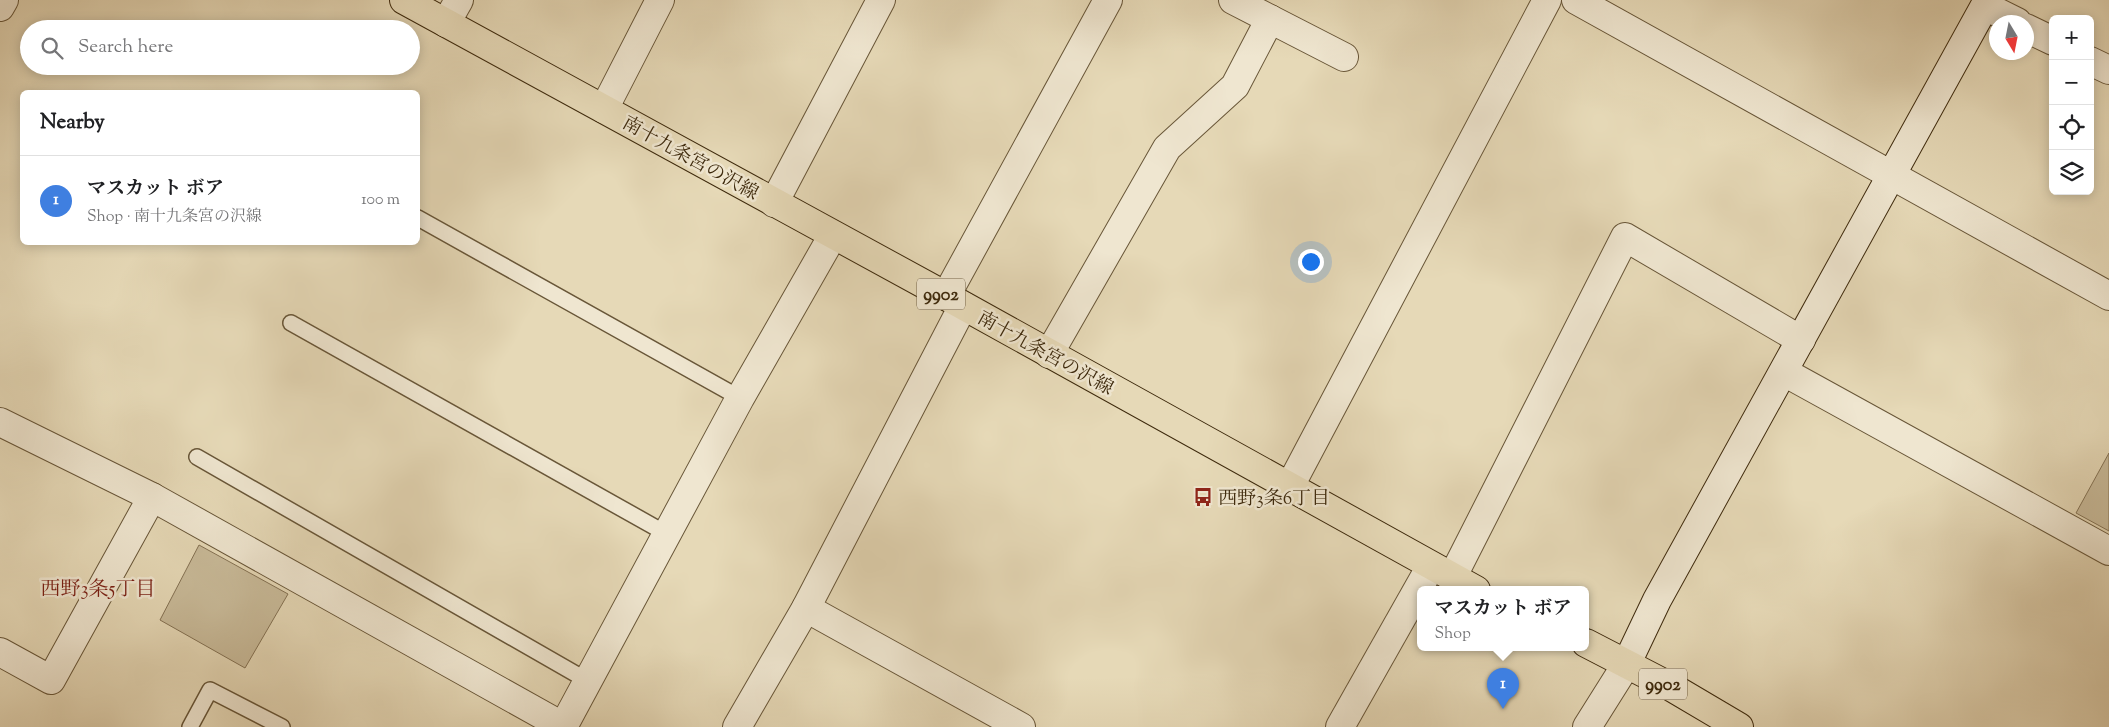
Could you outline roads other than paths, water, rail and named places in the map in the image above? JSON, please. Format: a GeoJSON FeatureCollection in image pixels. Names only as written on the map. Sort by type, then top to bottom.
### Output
{"type":"FeatureCollection","features":[{"type":"Feature","properties":{"kind":"main road","name":"南十九条宮の沢線"},"geometry":{"type":"LineString","coordinates":[[404,0],[453,12],[604,110],[954,301],[1468,586]]}},
{"type":"Feature","properties":{"kind":"main road","name":"9902"},"geometry":{"type":"LineString","coordinates":[[1589,645],[1672,688],[1739,727]]}},
{"type":"Feature","properties":{"kind":"street"},"geometry":{"type":"LineString","coordinates":[[0,7],[4,0]]}},
{"type":"Feature","properties":{"kind":"street"},"geometry":{"type":"LineString","coordinates":[[604,110],[660,0]]}},
{"type":"Feature","properties":{"kind":"street"},"geometry":{"type":"LineString","coordinates":[[774,202],[881,0]]}},
{"type":"Feature","properties":{"kind":"street"},"geometry":{"type":"LineString","coordinates":[[737,727],[806,608],[954,301],[1108,0]]}},
{"type":"Feature","properties":{"kind":"street"},"geometry":{"type":"LineString","coordinates":[[1233,0],[1344,57]]}},
{"type":"Feature","properties":{"kind":"street"},"geometry":{"type":"LineString","coordinates":[[1289,488],[1547,0]]}},
{"type":"Feature","properties":{"kind":"street"},"geometry":{"type":"LineString","coordinates":[[1576,0],[2109,296]]}},
{"type":"Feature","properties":{"kind":"street"},"geometry":{"type":"LineString","coordinates":[[1587,727],[1626,665],[1657,600],[1802,340],[1986,3],[2006,15]]}},
{"type":"Feature","properties":{"kind":"street"},"geometry":{"type":"LineString","coordinates":[[1049,354],[1167,148],[1235,86],[1270,19]]}},
{"type":"Feature","properties":{"kind":"street"},"geometry":{"type":"LineString","coordinates":[[2034,32],[2049,39]]}},
{"type":"Feature","properties":{"kind":"street"},"geometry":{"type":"LineString","coordinates":[[2094,62],[2109,70]]}},
{"type":"Feature","properties":{"kind":"street"},"geometry":{"type":"LineString","coordinates":[[0,422],[152,497],[563,727],[740,398],[833,235]]}},
{"type":"Feature","properties":{"kind":"street"},"geometry":{"type":"LineString","coordinates":[[1432,586],[1625,237],[1802,340]]}},
{"type":"Feature","properties":{"kind":"street"},"geometry":{"type":"LineString","coordinates":[[1784,372],[2109,551]]}},
{"type":"Feature","properties":{"kind":"street"},"geometry":{"type":"LineString","coordinates":[[0,652],[51,680],[152,497]]}},
{"type":"Feature","properties":{"kind":"street"},"geometry":{"type":"LineString","coordinates":[[806,608],[1021,727]]}},
{"type":"Feature","properties":{"kind":"street"},"geometry":{"type":"LineString","coordinates":[[1340,727],[1417,609]]}},
{"type":"Feature","properties":{"kind":"lane"},"geometry":{"type":"LineString","coordinates":[[420,219],[740,398]]}},
{"type":"Feature","properties":{"kind":"lane"},"geometry":{"type":"LineString","coordinates":[[291,323],[667,534]]}},
{"type":"Feature","properties":{"kind":"lane"},"geometry":{"type":"LineString","coordinates":[[197,457],[588,680]]}},
{"type":"Feature","properties":{"kind":"lane"},"geometry":{"type":"LineString","coordinates":[[190,727],[210,690],[282,727]]}},
{"type":"Feature","properties":{"kind":"place","name":"西野3条6丁目"},"geometry":{"type":"Point","coordinates":[1203,497]}},
{"type":"Feature","properties":{"kind":"place","name":"マスカット ボア"},"geometry":{"type":"Point","coordinates":[1503,709]}},
{"type":"Feature","properties":{"kind":"district","name":"西野3条5丁目"},"geometry":{"type":"Point","coordinates":[98,588]}}]}
